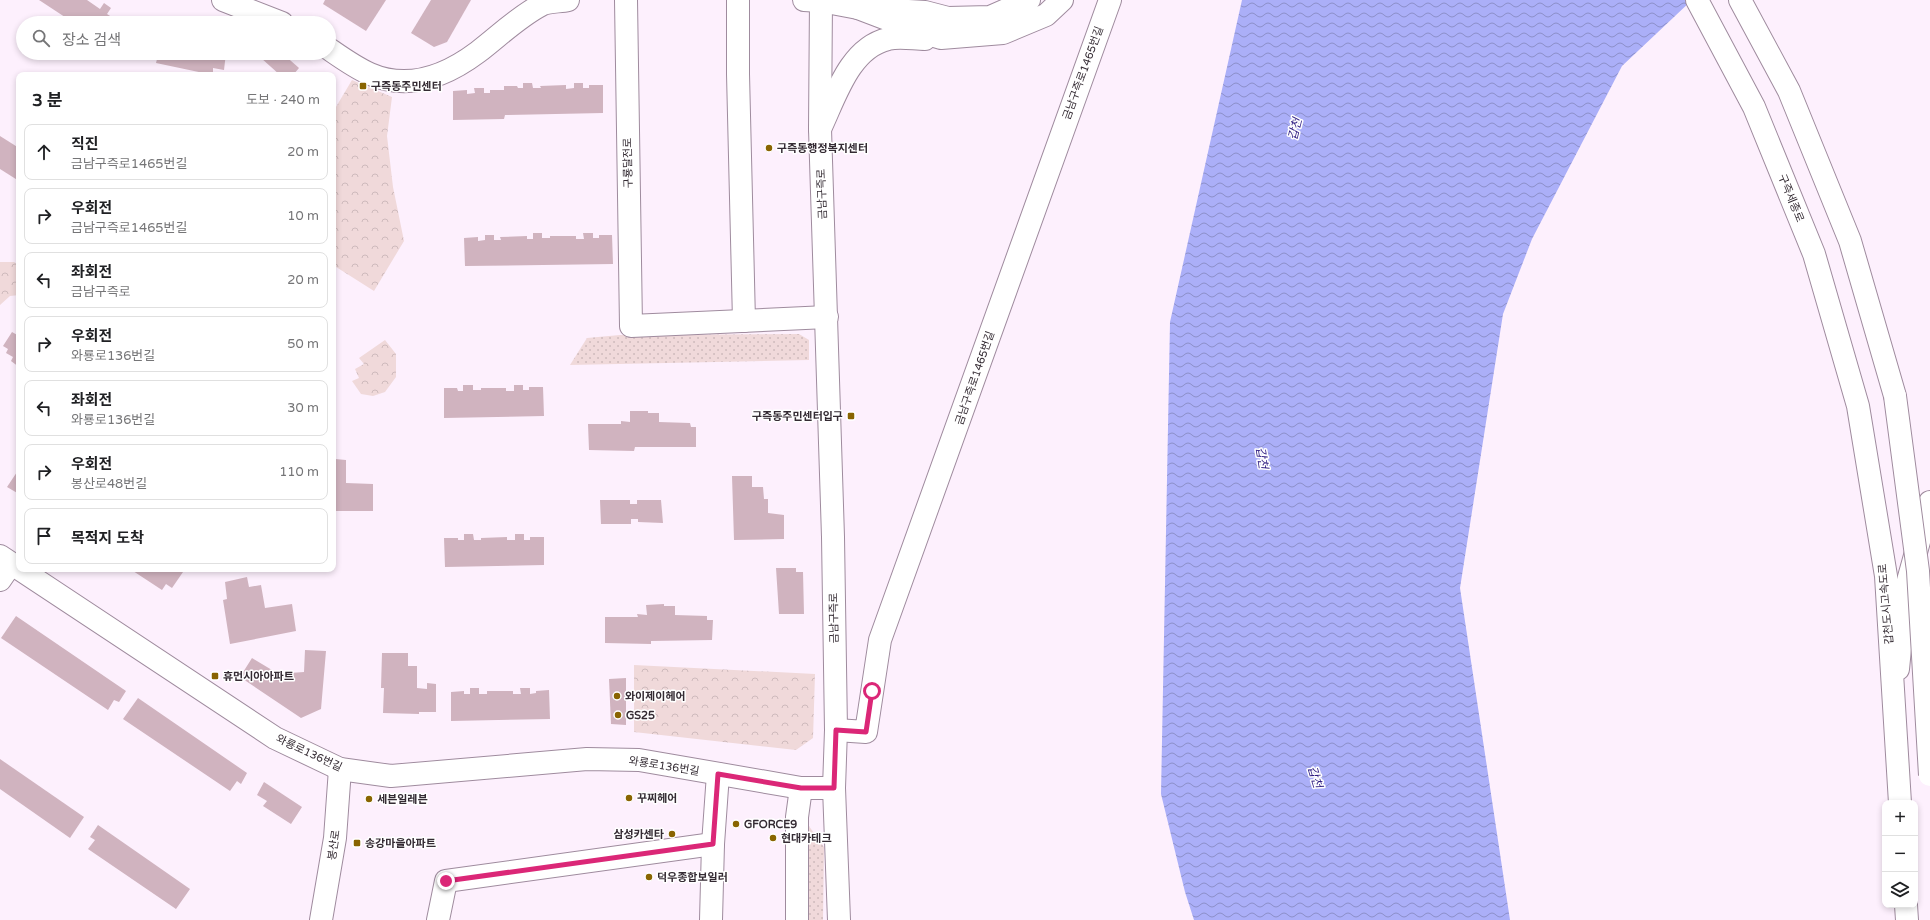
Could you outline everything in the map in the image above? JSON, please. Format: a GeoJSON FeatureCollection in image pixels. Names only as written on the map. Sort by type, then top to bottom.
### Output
{"type":"FeatureCollection","features":[{"type":"Feature","properties":{"kind":"main road"},"geometry":{"type":"LineString","coordinates":[[336,53],[370,74],[389,80],[409,82],[435,78],[477,53],[542,2],[568,0]]}},
{"type":"Feature","properties":{"kind":"main road","name":"구룡달전로"},"geometry":{"type":"LineString","coordinates":[[626,0],[631,326],[744,322]]}},
{"type":"Feature","properties":{"kind":"main road"},"geometry":{"type":"LineString","coordinates":[[738,0],[744,322],[827,317]]}},
{"type":"Feature","properties":{"kind":"main road"},"geometry":{"type":"LineString","coordinates":[[815,0],[858,8],[925,12],[948,18],[990,17],[1029,0]]}},
{"type":"Feature","properties":{"kind":"main road","name":"금남구즉로"},"geometry":{"type":"LineString","coordinates":[[815,0],[827,317],[836,730],[834,788],[839,920]]}},
{"type":"Feature","properties":{"kind":"main road"},"geometry":{"type":"LineString","coordinates":[[903,0],[925,12]]}},
{"type":"Feature","properties":{"kind":"main road"},"geometry":{"type":"LineString","coordinates":[[820,129],[844,76],[867,49],[888,39],[941,38],[1003,33],[1046,15],[1062,0]]}},
{"type":"Feature","properties":{"kind":"main road","name":"금남구즉로1465번길"},"geometry":{"type":"LineString","coordinates":[[836,730],[866,732],[880,640],[1110,0]]}},
{"type":"Feature","properties":{"kind":"main road","name":"구즉세종로"},"geometry":{"type":"LineString","coordinates":[[1697,0],[1754,107],[1814,254],[1858,406]]}},
{"type":"Feature","properties":{"kind":"main road"},"geometry":{"type":"LineString","coordinates":[[1740,0],[1789,91],[1850,241],[1895,396],[1918,572],[1930,775]]}},
{"type":"Feature","properties":{"kind":"main road"},"geometry":{"type":"LineString","coordinates":[[236,2],[267,16]]}},
{"type":"Feature","properties":{"kind":"main road"},"geometry":{"type":"LineString","coordinates":[[858,8],[941,38]]}},
{"type":"Feature","properties":{"kind":"main road","name":"갑천도시고속도로"},"geometry":{"type":"LineString","coordinates":[[1858,406],[1886,576],[1900,800]]}},
{"type":"Feature","properties":{"kind":"main road"},"geometry":{"type":"LineString","coordinates":[[1904,800],[1896,696],[1906,588],[1930,502]]}},
{"type":"Feature","properties":{"kind":"main road","name":"와룡로136번길"},"geometry":{"type":"LineString","coordinates":[[4,567],[275,738],[340,769],[391,776],[587,759],[639,760],[801,788],[834,788]]}},
{"type":"Feature","properties":{"kind":"main road","name":"봉산로"},"geometry":{"type":"LineString","coordinates":[[321,920],[335,838],[340,769]]}},
{"type":"Feature","properties":{"kind":"main road"},"geometry":{"type":"LineString","coordinates":[[711,920],[713,844],[718,774]]}},
{"type":"Feature","properties":{"kind":"main road"},"geometry":{"type":"LineString","coordinates":[[796,920],[797,818],[801,788]]}},
{"type":"Feature","properties":{"kind":"main road"},"geometry":{"type":"LineString","coordinates":[[438,920],[446,881],[713,844]]}},
{"type":"Feature","properties":{"kind":"main road"},"geometry":{"type":"LineString","coordinates":[[1906,908],[1907,920]]}},
{"type":"Feature","properties":{"kind":"main road"},"geometry":{"type":"LineString","coordinates":[[1911,908],[1912,920]]}},
{"type":"Feature","properties":{"kind":"green space"},"geometry":{"type":"Polygon","coordinates":[[[352,80],[392,97],[387,136],[393,187],[404,241],[374,291],[336,267],[336,107],[352,80]]]}},
{"type":"Feature","properties":{"kind":"green space"},"geometry":{"type":"Polygon","coordinates":[[[0,262],[14,262],[16,263],[16,295],[10,296],[0,305],[0,262]]]}},
{"type":"Feature","properties":{"kind":"green space"},"geometry":{"type":"Polygon","coordinates":[[[799,334],[809,340],[809,360],[570,365],[587,338],[620,335],[799,334]]]}},
{"type":"Feature","properties":{"kind":"green space"},"geometry":{"type":"Polygon","coordinates":[[[385,340],[396,354],[396,377],[385,392],[373,396],[361,394],[352,381],[359,378],[355,369],[364,364],[359,358],[385,340]]]}},
{"type":"Feature","properties":{"kind":"green space"},"geometry":{"type":"Polygon","coordinates":[[[634,665],[815,674],[813,738],[796,750],[634,732],[634,665]]]}},
{"type":"Feature","properties":{"kind":"green space"},"geometry":{"type":"Polygon","coordinates":[[[806,822],[824,847],[823,920],[805,920],[806,822]]]}},
{"type":"Feature","properties":{"kind":"water","name":"갑천"},"geometry":{"type":"Polygon","coordinates":[[[1242,0],[1692,0],[1622,66],[1532,239],[1503,314],[1460,588],[1510,920],[1194,920],[1185,892],[1161,794],[1170,322],[1242,0]]]}},
{"type":"Feature","properties":{"kind":"building"},"geometry":{"type":"Polygon","coordinates":[[[39,0],[87,0],[100,9],[104,3],[111,8],[107,14],[110,16],[63,16],[39,0]]]}},
{"type":"Feature","properties":{"kind":"building"},"geometry":{"type":"Polygon","coordinates":[[[325,0],[386,0],[366,31],[323,4],[325,0]]]}},
{"type":"Feature","properties":{"kind":"building"},"geometry":{"type":"Polygon","coordinates":[[[431,0],[471,0],[447,42],[434,47],[411,33],[431,0]]]}},
{"type":"Feature","properties":{"kind":"building"},"geometry":{"type":"Polygon","coordinates":[[[157,60],[225,60],[224,70],[213,68],[213,72],[199,72],[156,63],[157,60]]]}},
{"type":"Feature","properties":{"kind":"building"},"geometry":{"type":"Polygon","coordinates":[[[263,60],[290,60],[299,68],[296,72],[277,72],[263,60]]]}},
{"type":"Feature","properties":{"kind":"building"},"geometry":{"type":"Polygon","coordinates":[[[523,83],[532,83],[533,88],[541,88],[540,86],[566,85],[566,89],[574,88],[574,83],[583,83],[583,88],[589,88],[589,85],[603,85],[603,113],[505,115],[504,119],[453,120],[453,91],[467,90],[467,94],[475,93],[474,88],[484,88],[484,93],[490,93],[490,90],[504,90],[504,86],[517,86],[518,88],[523,88],[523,83]]]}},
{"type":"Feature","properties":{"kind":"building"},"geometry":{"type":"Polygon","coordinates":[[[0,136],[16,146],[16,179],[0,169],[0,136]]]}},
{"type":"Feature","properties":{"kind":"building"},"geometry":{"type":"Polygon","coordinates":[[[533,233],[542,233],[542,238],[550,238],[550,236],[576,236],[576,239],[584,239],[583,233],[593,233],[593,238],[599,238],[599,235],[612,235],[613,264],[465,266],[464,238],[478,237],[478,241],[485,240],[485,235],[494,235],[494,240],[501,240],[500,237],[527,236],[527,239],[533,239],[533,233]]]}},
{"type":"Feature","properties":{"kind":"building"},"geometry":{"type":"Polygon","coordinates":[[[12,332],[16,334],[16,365],[11,361],[13,357],[6,353],[8,349],[3,346],[12,332]]]}},
{"type":"Feature","properties":{"kind":"building"},"geometry":{"type":"Polygon","coordinates":[[[463,385],[473,385],[473,390],[481,390],[481,388],[506,388],[506,391],[514,391],[514,385],[523,385],[523,390],[529,390],[529,387],[543,387],[544,416],[444,418],[444,388],[457,388],[458,391],[463,391],[463,385]]]}},
{"type":"Feature","properties":{"kind":"building"},"geometry":{"type":"Polygon","coordinates":[[[630,411],[648,411],[648,413],[659,413],[659,422],[690,423],[691,427],[696,427],[696,447],[635,447],[634,451],[589,450],[588,424],[621,424],[621,421],[630,422],[630,411]]]}},
{"type":"Feature","properties":{"kind":"building"},"geometry":{"type":"Polygon","coordinates":[[[336,459],[346,460],[346,483],[373,484],[373,511],[336,511],[336,459]]]}},
{"type":"Feature","properties":{"kind":"building"},"geometry":{"type":"Polygon","coordinates":[[[16,474],[16,492],[7,487],[16,474]]]}},
{"type":"Feature","properties":{"kind":"building"},"geometry":{"type":"Polygon","coordinates":[[[732,476],[752,476],[752,487],[763,487],[764,499],[768,499],[768,513],[784,515],[784,539],[734,540],[732,476]]]}},
{"type":"Feature","properties":{"kind":"building"},"geometry":{"type":"Polygon","coordinates":[[[600,500],[630,500],[630,504],[637,504],[637,500],[661,500],[663,523],[638,522],[638,519],[631,519],[631,524],[601,524],[600,500]]]}},
{"type":"Feature","properties":{"kind":"building"},"geometry":{"type":"Polygon","coordinates":[[[464,534],[473,534],[474,540],[481,540],[481,538],[507,537],[507,540],[515,540],[515,534],[524,534],[524,540],[530,540],[530,537],[544,537],[544,565],[445,567],[444,538],[458,538],[458,540],[464,540],[464,534]]]}},
{"type":"Feature","properties":{"kind":"building"},"geometry":{"type":"Polygon","coordinates":[[[776,568],[796,568],[796,572],[803,572],[804,614],[779,614],[776,568]]]}},
{"type":"Feature","properties":{"kind":"building"},"geometry":{"type":"Polygon","coordinates":[[[135,572],[183,572],[172,588],[166,584],[162,590],[135,572]]]}},
{"type":"Feature","properties":{"kind":"building"},"geometry":{"type":"Polygon","coordinates":[[[247,577],[249,587],[261,585],[265,608],[292,604],[296,631],[230,644],[223,600],[227,599],[225,582],[247,577]]]}},
{"type":"Feature","properties":{"kind":"building"},"geometry":{"type":"Polygon","coordinates":[[[664,604],[664,606],[675,606],[675,615],[707,616],[707,620],[713,620],[712,640],[651,641],[651,644],[605,643],[605,617],[638,617],[637,614],[647,615],[646,605],[664,604]]]}},
{"type":"Feature","properties":{"kind":"building"},"geometry":{"type":"Polygon","coordinates":[[[16,616],[126,691],[119,702],[114,700],[108,710],[1,638],[16,616]]]}},
{"type":"Feature","properties":{"kind":"building"},"geometry":{"type":"Polygon","coordinates":[[[305,650],[326,651],[321,709],[301,718],[240,677],[252,658],[287,679],[290,673],[304,672],[305,650]]]}},
{"type":"Feature","properties":{"kind":"building"},"geometry":{"type":"Polygon","coordinates":[[[382,653],[408,653],[408,666],[417,666],[417,688],[427,689],[427,683],[436,684],[436,712],[419,712],[419,714],[383,713],[384,688],[381,688],[382,653]]]}},
{"type":"Feature","properties":{"kind":"building"},"geometry":{"type":"Polygon","coordinates":[[[626,678],[626,725],[611,724],[609,679],[626,678]]]}},
{"type":"Feature","properties":{"kind":"building"},"geometry":{"type":"Polygon","coordinates":[[[470,688],[479,688],[479,694],[487,694],[487,691],[513,691],[513,694],[521,694],[520,688],[530,688],[530,694],[536,693],[536,691],[549,690],[550,719],[451,721],[451,692],[464,691],[464,694],[470,694],[470,688]]]}},
{"type":"Feature","properties":{"kind":"building"},"geometry":{"type":"Polygon","coordinates":[[[138,698],[247,773],[241,784],[237,781],[230,791],[123,719],[138,698]]]}},
{"type":"Feature","properties":{"kind":"building"},"geometry":{"type":"Polygon","coordinates":[[[0,759],[84,817],[70,838],[0,789],[0,759]]]}},
{"type":"Feature","properties":{"kind":"building"},"geometry":{"type":"Polygon","coordinates":[[[264,782],[302,807],[291,824],[263,806],[267,801],[257,795],[264,782]]]}},
{"type":"Feature","properties":{"kind":"building"},"geometry":{"type":"Polygon","coordinates":[[[98,825],[190,889],[176,909],[88,849],[95,840],[90,837],[98,825]]]}},
{"type":"Feature","properties":{"kind":"place","name":"구즉동주민센터"},"geometry":{"type":"Point","coordinates":[363,86]}},
{"type":"Feature","properties":{"kind":"place","name":"구즉동행정복지센터"},"geometry":{"type":"Point","coordinates":[769,148]}},
{"type":"Feature","properties":{"kind":"place","name":"구즉동주민센터입구"},"geometry":{"type":"Point","coordinates":[851,416]}},
{"type":"Feature","properties":{"kind":"place","name":"휴먼시아아파트"},"geometry":{"type":"Point","coordinates":[215,676]}},
{"type":"Feature","properties":{"kind":"place","name":"와이제이헤어"},"geometry":{"type":"Point","coordinates":[617,696]}},
{"type":"Feature","properties":{"kind":"place","name":"GS25"},"geometry":{"type":"Point","coordinates":[618,715]}},
{"type":"Feature","properties":{"kind":"place","name":"꾸찌헤어"},"geometry":{"type":"Point","coordinates":[629,798]}},
{"type":"Feature","properties":{"kind":"place","name":"세븐일레븐"},"geometry":{"type":"Point","coordinates":[369,799]}},
{"type":"Feature","properties":{"kind":"place","name":"GFORCE9"},"geometry":{"type":"Point","coordinates":[736,824]}},
{"type":"Feature","properties":{"kind":"place","name":"삼성카센타"},"geometry":{"type":"Point","coordinates":[672,834]}},
{"type":"Feature","properties":{"kind":"place","name":"현대카테크"},"geometry":{"type":"Point","coordinates":[773,838]}},
{"type":"Feature","properties":{"kind":"place","name":"송강마을아파트"},"geometry":{"type":"Point","coordinates":[357,843]}},
{"type":"Feature","properties":{"kind":"place","name":"덕우종합보일러"},"geometry":{"type":"Point","coordinates":[649,877]}},
{"type":"Feature","properties":{"kind":"route"},"geometry":{"type":"LineString","coordinates":[[446,881],[713,844],[718,774],[801,788],[834,788],[836,730],[866,732],[872,691]]}}]}
